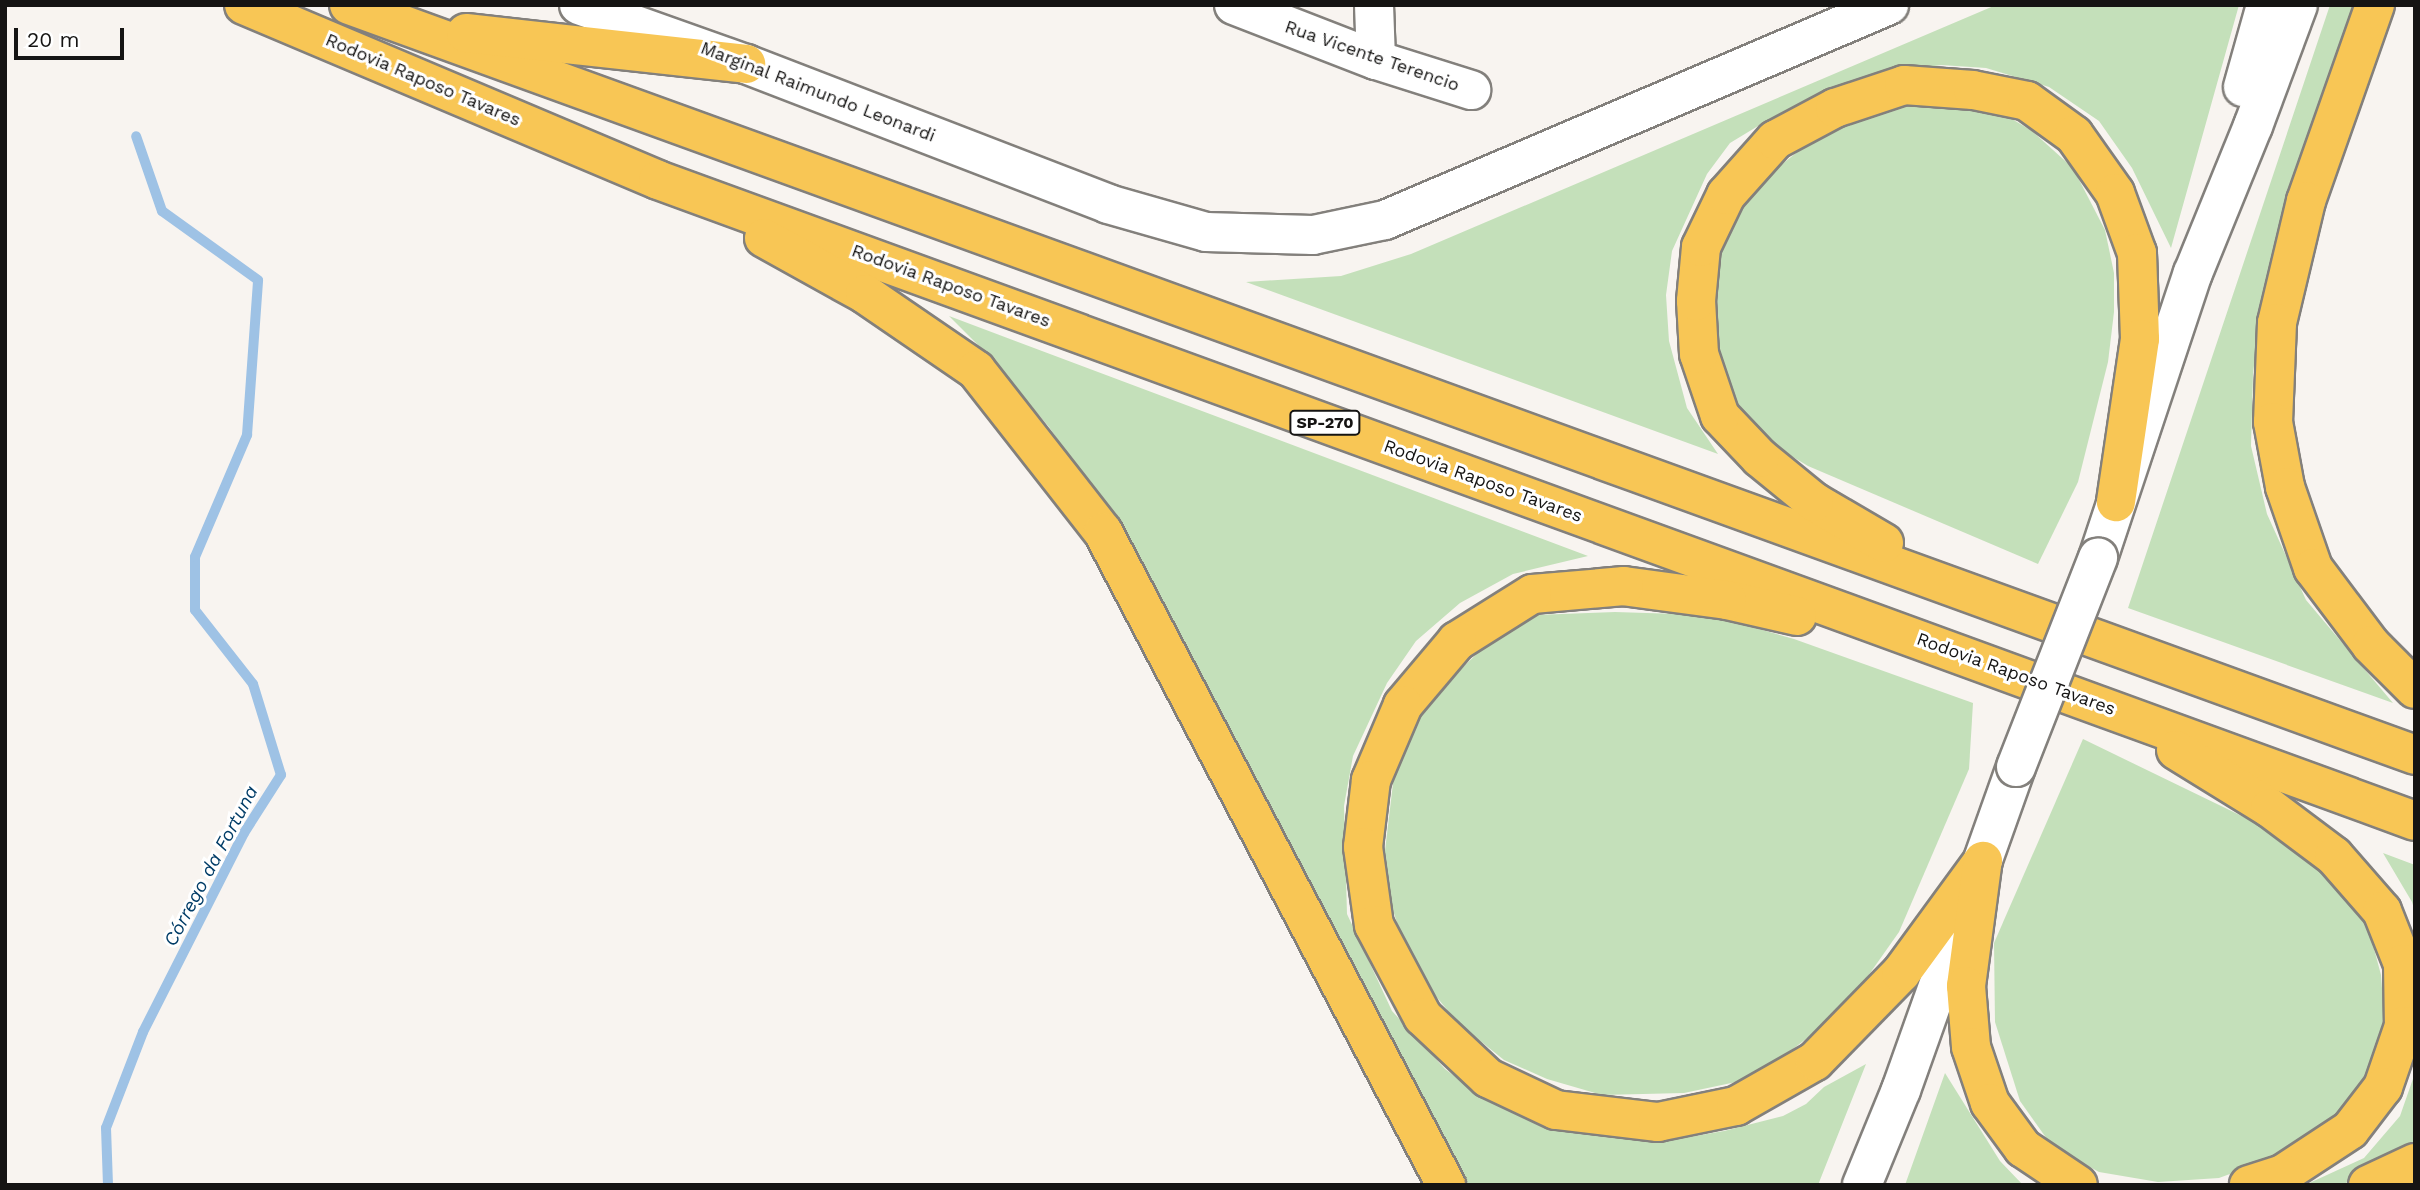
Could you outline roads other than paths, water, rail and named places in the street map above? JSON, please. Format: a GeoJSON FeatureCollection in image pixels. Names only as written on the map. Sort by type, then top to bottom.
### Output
{"type":"FeatureCollection","features":[{"type":"Feature","properties":{"kind":"highway","name":"Rodovia Raposo Tavares"},"geometry":{"type":"LineString","coordinates":[[244,5],[658,180],[2415,821]]}},
{"type":"Feature","properties":{"kind":"highway"},"geometry":{"type":"LineString","coordinates":[[349,5],[2415,755]]}},
{"type":"Feature","properties":{"kind":"highway"},"geometry":{"type":"LineString","coordinates":[[2375,5],[2306,201],[2277,323],[2273,422],[2285,487],[2313,568],[2371,645],[2415,689]]}},
{"type":"Feature","properties":{"kind":"highway"},"geometry":{"type":"LineString","coordinates":[[406,27],[746,64]]}},
{"type":"Feature","properties":{"kind":"highway"},"geometry":{"type":"LineString","coordinates":[[1965,591],[1814,502],[1760,458],[1720,416],[1699,354],[1696,301],[1701,247],[1726,195],[1775,140],[1835,108],[1904,85],[1973,90],[2026,101],[2074,135],[2115,193],[2137,253],[2140,339],[2116,502]]}},
{"type":"Feature","properties":{"kind":"highway"},"geometry":{"type":"LineString","coordinates":[[658,180],[865,294],[976,370],[1047,457],[1104,532],[1446,1185]]}},
{"type":"Feature","properties":{"kind":"highway"},"geometry":{"type":"LineString","coordinates":[[1946,649],[1727,600],[1624,586],[1532,594],[1457,641],[1403,705],[1371,780],[1363,847],[1374,925],[1423,1017],[1488,1078],[1556,1110],[1658,1122],[1736,1106],[1815,1060],[1901,973],[1983,861]]}},
{"type":"Feature","properties":{"kind":"highway"},"geometry":{"type":"LineString","coordinates":[[2102,705],[2270,808],[2334,856],[2382,911],[2403,964],[2404,1026],[2383,1087],[2350,1130],[2283,1174],[2249,1185]]}},
{"type":"Feature","properties":{"kind":"highway"},"geometry":{"type":"LineString","coordinates":[[1983,861],[1966,986],[1971,1047],[1990,1103],[2023,1148],[2078,1185]]}},
{"type":"Feature","properties":{"kind":"highway"},"geometry":{"type":"LineString","coordinates":[[2368,1185],[2415,1163]]}},
{"type":"Feature","properties":{"kind":"main road","name":"Marginal Raimundo Leonardi"},"geometry":{"type":"LineString","coordinates":[[579,5],[746,64],[1108,204],[1206,232],[1313,235],[1385,220],[1889,5]]}},
{"type":"Feature","properties":{"kind":"main road","name":"Rua Vicente Terencio"},"geometry":{"type":"LineString","coordinates":[[1234,5],[1376,61],[1471,90]]}},
{"type":"Feature","properties":{"kind":"main road"},"geometry":{"type":"LineString","coordinates":[[1374,5],[1376,61]]}},
{"type":"Feature","properties":{"kind":"main road"},"geometry":{"type":"LineString","coordinates":[[1862,1185],[1901,1090],[2016,767],[2098,558],[2193,273],[2266,5]]}},
{"type":"Feature","properties":{"kind":"main road"},"geometry":{"type":"LineString","coordinates":[[2193,273],[2253,126],[2298,5]]}},
{"type":"Feature","properties":{"kind":"waterway","name":"Córrego da Fortuna"},"geometry":{"type":"LineString","coordinates":[[108,1185],[106,1128],[143,1032],[244,833],[281,775],[253,684],[195,610],[195,557],[247,435],[258,280],[162,211],[136,136]]}}]}
